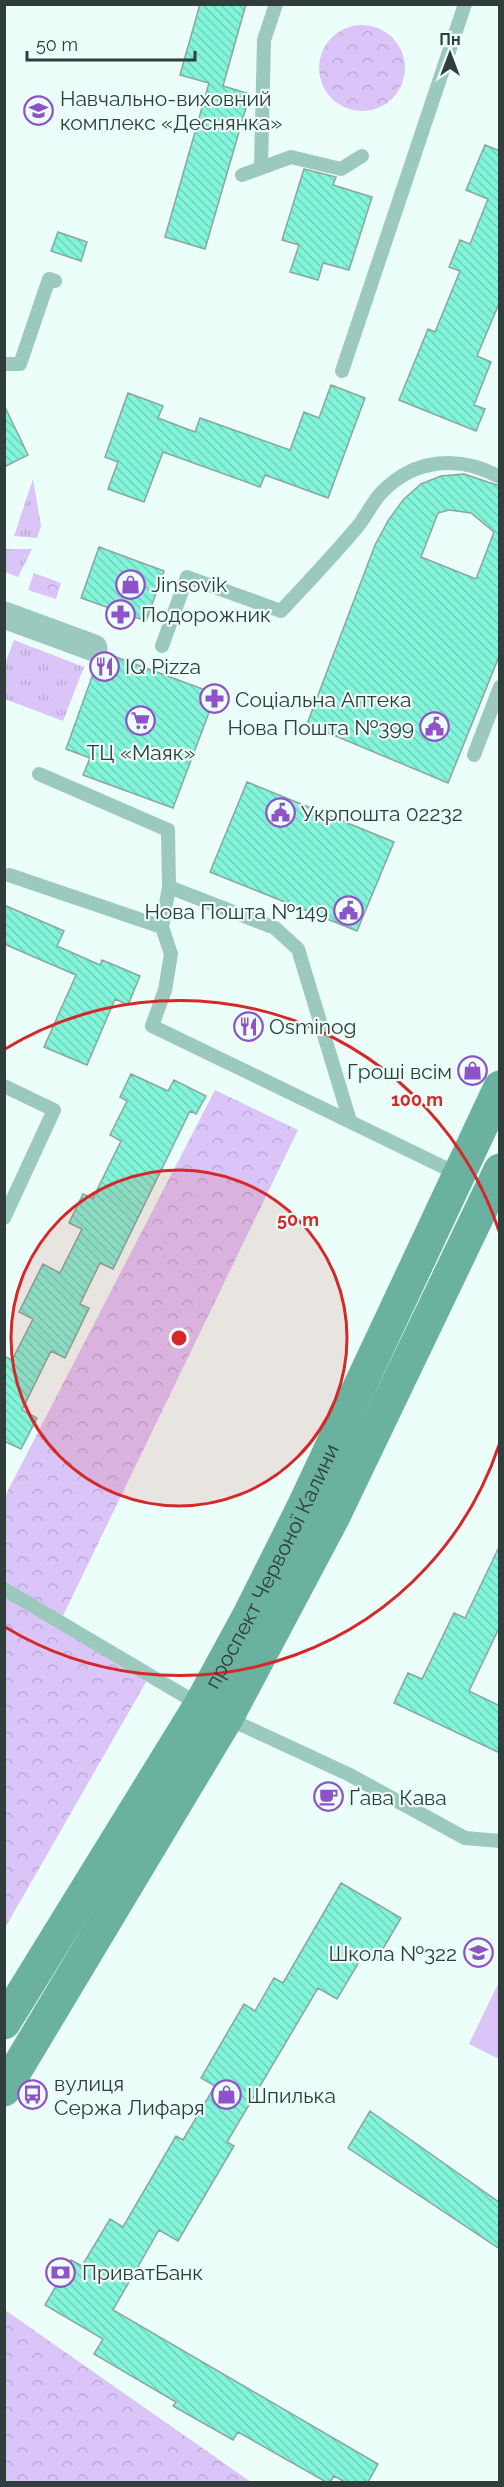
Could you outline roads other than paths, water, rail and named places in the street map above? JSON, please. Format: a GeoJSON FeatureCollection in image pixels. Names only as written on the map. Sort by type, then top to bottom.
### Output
{"type":"FeatureCollection","features":[{"type":"Feature","properties":{"kind":"main road","name":"проспект Червоної Калини"},"geometry":{"type":"LineString","coordinates":[[4,2090],[213,1711],[303,1508],[500,1087]]}},
{"type":"Feature","properties":{"kind":"main road","name":"проспект Червоної Калини"},"geometry":{"type":"LineString","coordinates":[[4,2023],[213,1711],[333,1518],[492,1205],[500,1170]]}},
{"type":"Feature","properties":{"kind":"street"},"geometry":{"type":"LineString","coordinates":[[4,615],[94,648]]}},
{"type":"Feature","properties":{"kind":"lane"},"geometry":{"type":"LineString","coordinates":[[261,166],[264,40],[276,4]]}},
{"type":"Feature","properties":{"kind":"lane"},"geometry":{"type":"LineString","coordinates":[[342,371],[465,4]]}},
{"type":"Feature","properties":{"kind":"lane"},"geometry":{"type":"LineString","coordinates":[[242,175],[261,166],[291,157],[341,169],[362,156]]}},
{"type":"Feature","properties":{"kind":"lane"},"geometry":{"type":"LineString","coordinates":[[4,364],[20,364],[49,279],[56,281]]}},
{"type":"Feature","properties":{"kind":"lane"},"geometry":{"type":"LineString","coordinates":[[162,646],[187,577],[282,611],[359,525],[381,492],[406,472],[457,462],[483,468],[500,477]]}},
{"type":"Feature","properties":{"kind":"lane"},"geometry":{"type":"LineString","coordinates":[[474,755],[500,687]]}},
{"type":"Feature","properties":{"kind":"lane"},"geometry":{"type":"LineString","coordinates":[[39,774],[168,830],[169,887],[162,927],[171,954],[165,990],[152,1026],[460,1175]]}},
{"type":"Feature","properties":{"kind":"lane"},"geometry":{"type":"LineString","coordinates":[[9,875],[162,927]]}},
{"type":"Feature","properties":{"kind":"lane"},"geometry":{"type":"LineString","coordinates":[[169,887],[274,928],[298,950],[350,1121]]}},
{"type":"Feature","properties":{"kind":"lane"},"geometry":{"type":"LineString","coordinates":[[4,1086],[54,1110],[4,1218]]}},
{"type":"Feature","properties":{"kind":"lane"},"geometry":{"type":"LineString","coordinates":[[4,1589],[213,1711],[348,1774],[465,1838],[500,1840]]}},
{"type":"Feature","properties":{"kind":"place","name":"Навчально-виховний комплекс «Деснянка»"},"geometry":{"type":"Point","coordinates":[39,110]}},
{"type":"Feature","properties":{"kind":"place","name":"Jinsovik"},"geometry":{"type":"Point","coordinates":[130,584]}},
{"type":"Feature","properties":{"kind":"place","name":"Подорожник"},"geometry":{"type":"Point","coordinates":[120,614]}},
{"type":"Feature","properties":{"kind":"place","name":"IQ Pizza"},"geometry":{"type":"Point","coordinates":[104,666]}},
{"type":"Feature","properties":{"kind":"place","name":"Соціальна Аптека"},"geometry":{"type":"Point","coordinates":[214,699]}},
{"type":"Feature","properties":{"kind":"place","name":"ТЦ «Маяк»"},"geometry":{"type":"Point","coordinates":[141,721]}},
{"type":"Feature","properties":{"kind":"place","name":"Нова Пошта №399"},"geometry":{"type":"Point","coordinates":[435,727]}},
{"type":"Feature","properties":{"kind":"place","name":"Укрпошта 02232"},"geometry":{"type":"Point","coordinates":[280,813]}},
{"type":"Feature","properties":{"kind":"place","name":"Нова Пошта №149"},"geometry":{"type":"Point","coordinates":[349,911]}},
{"type":"Feature","properties":{"kind":"place","name":"Osminog"},"geometry":{"type":"Point","coordinates":[248,1026]}},
{"type":"Feature","properties":{"kind":"place","name":"Гроші всім"},"geometry":{"type":"Point","coordinates":[473,1071]}},
{"type":"Feature","properties":{"kind":"place","name":"Ґава Кава"},"geometry":{"type":"Point","coordinates":[328,1797]}},
{"type":"Feature","properties":{"kind":"place","name":"Школа №322"},"geometry":{"type":"Point","coordinates":[478,1953]}},
{"type":"Feature","properties":{"kind":"place","name":"вулиця Сержа Лифаря"},"geometry":{"type":"Point","coordinates":[33,2095]}},
{"type":"Feature","properties":{"kind":"place","name":"Шпилька"},"geometry":{"type":"Point","coordinates":[226,2095]}},
{"type":"Feature","properties":{"kind":"place","name":"ПриватБанк"},"geometry":{"type":"Point","coordinates":[61,2272]}}]}
